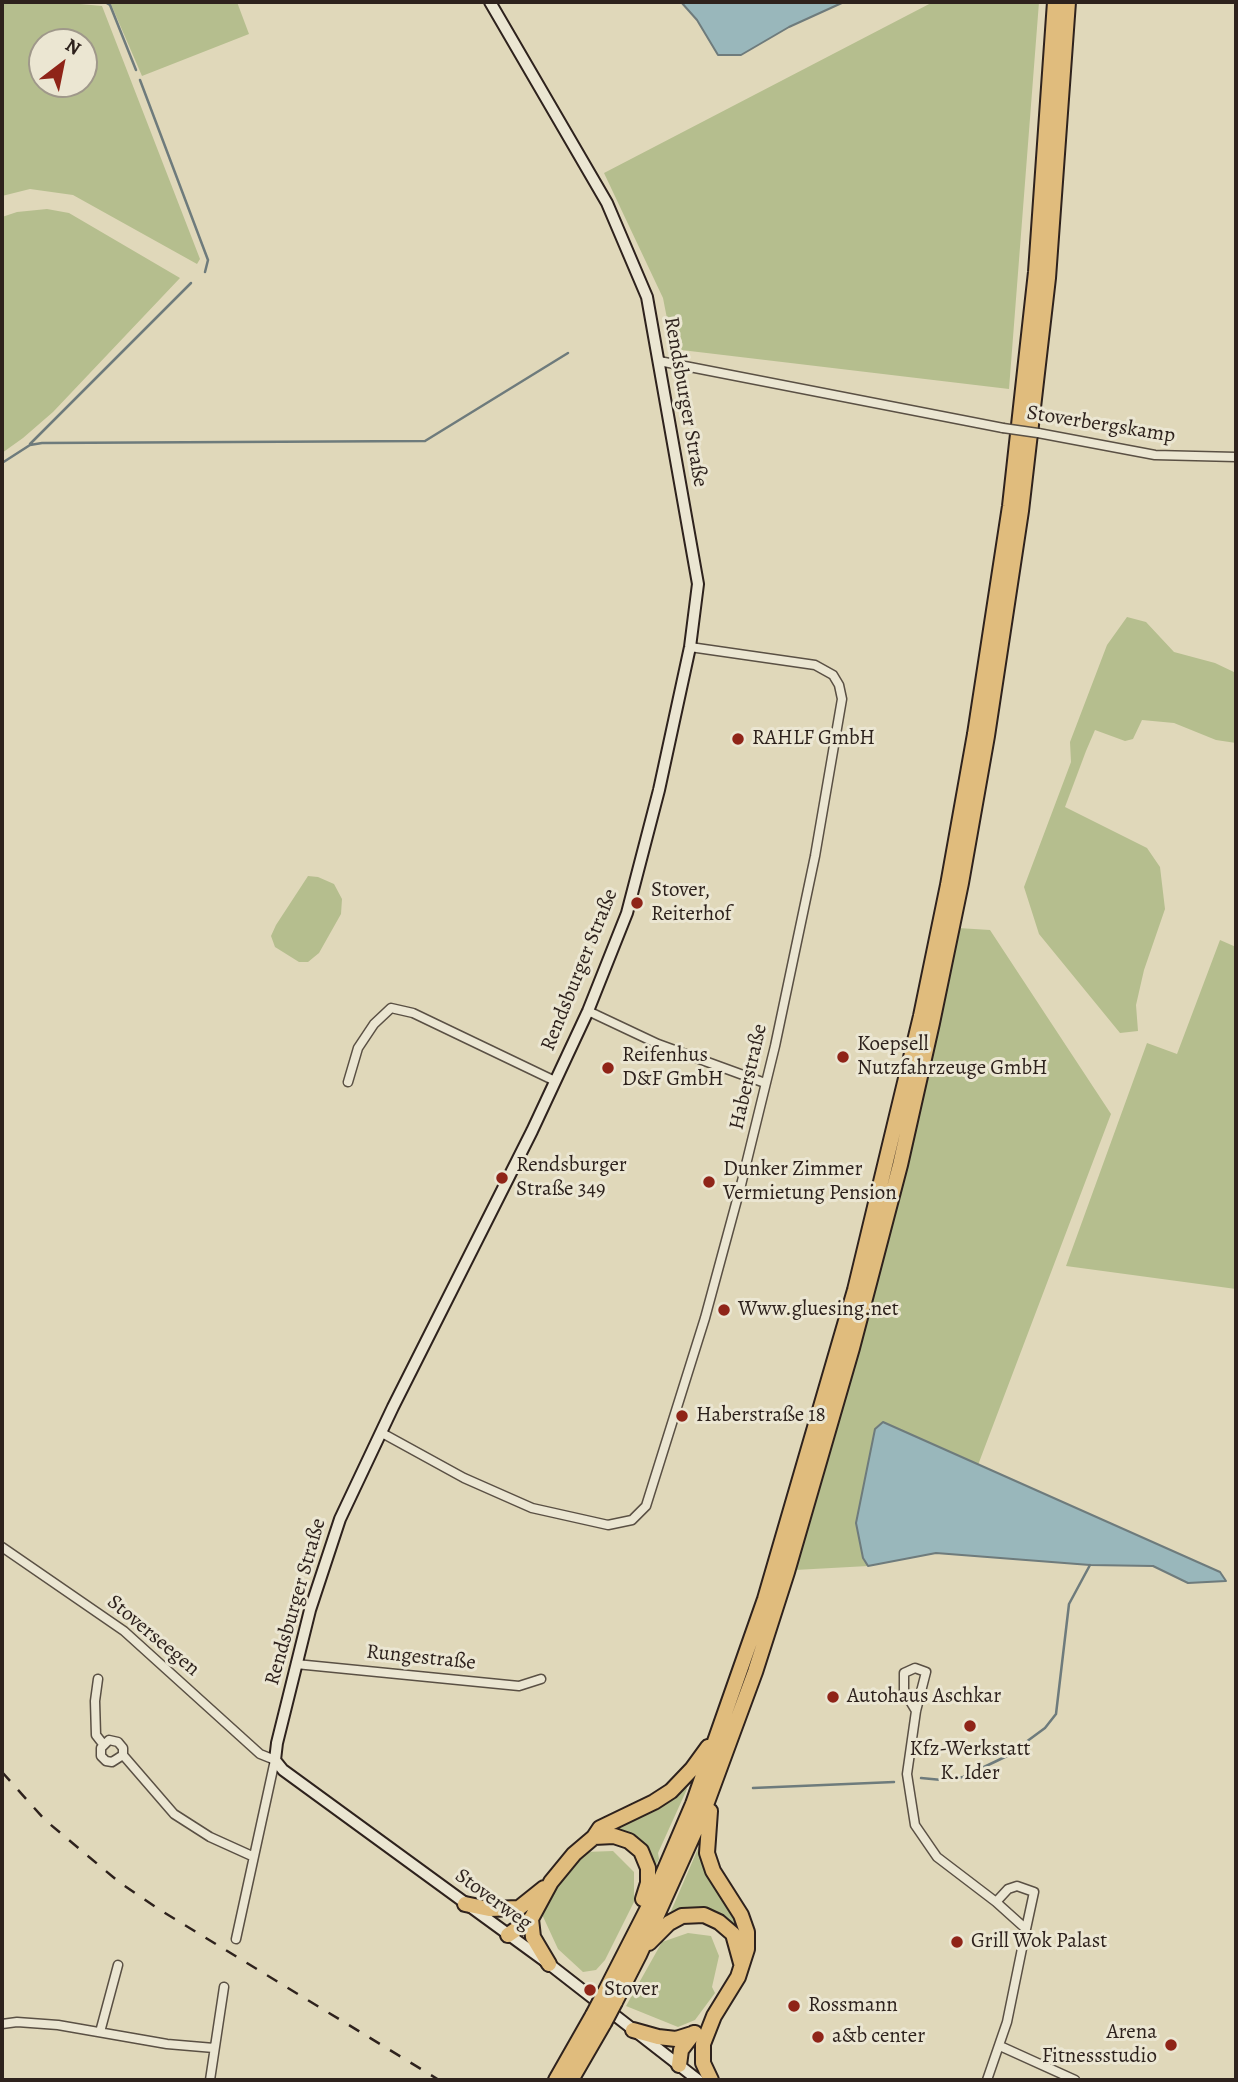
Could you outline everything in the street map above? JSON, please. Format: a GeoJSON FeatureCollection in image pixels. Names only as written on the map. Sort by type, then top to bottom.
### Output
{"type":"FeatureCollection","features":[{"type":"Feature","properties":{"kind":"highway"},"geometry":{"type":"LineString","coordinates":[[624,1957],[693,1804],[765,1599],[855,1290],[921,1016],[975,734],[1010,506],[1036,272],[1055,2]]}},
{"type":"Feature","properties":{"kind":"highway"},"geometry":{"type":"LineString","coordinates":[[639,1955],[703,1813],[787,1572],[852,1348],[900,1165],[961,883],[1007,607],[1032,426],[1054,204],[1068,2]]}},
{"type":"Feature","properties":{"kind":"highway"},"geometry":{"type":"LineString","coordinates":[[508,1935],[531,1919],[551,1882],[600,1828],[671,1791],[720,1732]]}},
{"type":"Feature","properties":{"kind":"highway"},"geometry":{"type":"LineString","coordinates":[[683,2073],[699,2038],[732,1989],[747,1949],[747,1932],[741,1915],[713,1871],[707,1853],[708,1818],[724,1756]]}},
{"type":"Feature","properties":{"kind":"highway"},"geometry":{"type":"LineString","coordinates":[[594,1836],[614,1836],[629,1841],[641,1851],[648,1868],[648,1883],[610,1998]]}},
{"type":"Feature","properties":{"kind":"highway"},"geometry":{"type":"LineString","coordinates":[[508,1935],[510,1923],[519,1908],[551,1882]]}},
{"type":"Feature","properties":{"kind":"highway"},"geometry":{"type":"LineString","coordinates":[[465,1904],[489,1909],[519,1908]]}},
{"type":"Feature","properties":{"kind":"highway"},"geometry":{"type":"LineString","coordinates":[[571,2080],[610,1998],[639,1955],[669,1923],[682,1916],[704,1914],[719,1922],[733,1934],[742,1967]]}},
{"type":"Feature","properties":{"kind":"highway"},"geometry":{"type":"LineString","coordinates":[[531,1919],[533,1937],[549,1964]]}},
{"type":"Feature","properties":{"kind":"highway"},"geometry":{"type":"LineString","coordinates":[[556,2080],[599,2019]]}},
{"type":"Feature","properties":{"kind":"highway"},"geometry":{"type":"LineString","coordinates":[[633,2030],[658,2037],[699,2038]]}},
{"type":"Feature","properties":{"kind":"highway"},"geometry":{"type":"LineString","coordinates":[[699,2038],[703,2063],[711,2080]]}},
{"type":"Feature","properties":{"kind":"street","name":"Rendsburger Straße"},"geometry":{"type":"LineString","coordinates":[[236,1938],[296,1664],[310,1610],[340,1519],[588,1011],[627,913],[659,790],[690,647],[698,584],[647,297],[607,203],[490,2]]}},
{"type":"Feature","properties":{"kind":"street","name":"Stoverbergskamp"},"geometry":{"type":"LineString","coordinates":[[659,361],[1003,428],[1155,454],[1236,457]]}},
{"type":"Feature","properties":{"kind":"street","name":"Haberstraße"},"geometry":{"type":"LineString","coordinates":[[382,1433],[464,1479],[532,1508],[608,1525],[632,1520],[646,1506],[705,1318],[741,1185],[815,856],[842,699],[839,685],[832,676],[815,665],[690,647]]}},
{"type":"Feature","properties":{"kind":"street"},"geometry":{"type":"LineString","coordinates":[[348,1082],[358,1048],[374,1024],[391,1008],[413,1013],[555,1081]]}},
{"type":"Feature","properties":{"kind":"street"},"geometry":{"type":"LineString","coordinates":[[588,1011],[659,1044],[765,1083]]}},
{"type":"Feature","properties":{"kind":"street","name":"Stoverseegen"},"geometry":{"type":"LineString","coordinates":[[2,1547],[124,1631],[260,1754],[275,1760]]}},
{"type":"Feature","properties":{"kind":"street","name":"Rungestraße"},"geometry":{"type":"LineString","coordinates":[[296,1664],[519,1686],[541,1679]]}},
{"type":"Feature","properties":{"kind":"street"},"geometry":{"type":"LineString","coordinates":[[916,1711],[904,1691],[904,1673],[915,1668],[926,1672],[916,1711],[906,1774],[915,1825],[937,1857],[996,1902],[1026,1929]]}},
{"type":"Feature","properties":{"kind":"street"},"geometry":{"type":"LineString","coordinates":[[98,1679],[96,1735],[103,1744]]}},
{"type":"Feature","properties":{"kind":"street"},"geometry":{"type":"LineString","coordinates":[[123,1755],[112,1762],[106,1761],[101,1756],[103,1744],[109,1740],[118,1742],[123,1748],[123,1755],[174,1814],[210,1838],[252,1856]]}},
{"type":"Feature","properties":{"kind":"street","name":"Stoverweg"},"geometry":{"type":"LineString","coordinates":[[275,1760],[283,1770],[549,1964],[683,2073],[698,2080]]}},
{"type":"Feature","properties":{"kind":"street"},"geometry":{"type":"LineString","coordinates":[[988,2080],[1000,2046],[1034,1892],[1017,1886],[1008,1889],[996,1902]]}},
{"type":"Feature","properties":{"kind":"street"},"geometry":{"type":"LineString","coordinates":[[100,2032],[118,1965]]}},
{"type":"Feature","properties":{"kind":"street"},"geometry":{"type":"LineString","coordinates":[[210,2080],[224,1987]]}},
{"type":"Feature","properties":{"kind":"street"},"geometry":{"type":"LineString","coordinates":[[2,2024],[17,2022],[58,2025],[167,2044],[214,2049]]}},
{"type":"Feature","properties":{"kind":"street"},"geometry":{"type":"LineString","coordinates":[[1000,2046],[1075,2080]]}},
{"type":"Feature","properties":{"kind":"green space"},"geometry":{"type":"Polygon","coordinates":[[[2,2],[58,2],[102,6],[200,259],[197,264],[73,195],[30,189],[2,196],[2,2]]]}},
{"type":"Feature","properties":{"kind":"green space"},"geometry":{"type":"Polygon","coordinates":[[[110,2],[237,2],[249,34],[142,76],[110,2]]]}},
{"type":"Feature","properties":{"kind":"green space"},"geometry":{"type":"Polygon","coordinates":[[[933,2],[1039,2],[1009,389],[673,349],[663,298],[604,173],[933,2]]]}},
{"type":"Feature","properties":{"kind":"green space"},"geometry":{"type":"Polygon","coordinates":[[[47,209],[69,213],[180,278],[53,412],[2,453],[2,217],[17,212],[47,209]]]}},
{"type":"Feature","properties":{"kind":"green space"},"geometry":{"type":"Polygon","coordinates":[[[1127,617],[1146,622],[1174,652],[1215,663],[1236,673],[1236,743],[1216,740],[1174,723],[1142,720],[1133,739],[1125,741],[1095,730],[1086,751],[1065,807],[1147,848],[1160,867],[1165,909],[1144,970],[1136,1005],[1138,1031],[1120,1033],[1039,934],[1024,887],[1071,762],[1070,742],[1107,645],[1127,617]]]}},
{"type":"Feature","properties":{"kind":"green space"},"geometry":{"type":"Polygon","coordinates":[[[308,876],[334,884],[342,899],[341,914],[319,953],[308,962],[299,962],[275,947],[271,936],[308,876]]]}},
{"type":"Feature","properties":{"kind":"green space"},"geometry":{"type":"Polygon","coordinates":[[[958,928],[990,930],[1111,1114],[978,1465],[883,1422],[863,1558],[868,1566],[795,1570],[848,1389],[891,1225],[958,928]]]}},
{"type":"Feature","properties":{"kind":"green space"},"geometry":{"type":"Polygon","coordinates":[[[1220,940],[1236,947],[1236,1289],[1066,1266],[1147,1043],[1177,1054],[1220,940]]]}},
{"type":"Feature","properties":{"kind":"green space"},"geometry":{"type":"Polygon","coordinates":[[[686,1784],[687,1789],[658,1853],[659,1859],[654,1869],[610,1831],[686,1784]]]}},
{"type":"Feature","properties":{"kind":"green space"},"geometry":{"type":"Polygon","coordinates":[[[700,1844],[703,1859],[731,1906],[744,1942],[723,1919],[668,1918],[700,1844]]]}},
{"type":"Feature","properties":{"kind":"green space"},"geometry":{"type":"Polygon","coordinates":[[[613,1851],[634,1872],[634,1902],[605,1960],[596,1970],[583,1972],[558,1949],[540,1910],[585,1852],[613,1851]]]}},
{"type":"Feature","properties":{"kind":"green space"},"geometry":{"type":"Polygon","coordinates":[[[688,1933],[711,1936],[719,1956],[712,1987],[715,1993],[695,2020],[678,2027],[626,2006],[662,1942],[688,1933]]]}},
{"type":"Feature","properties":{"kind":"water"},"geometry":{"type":"Polygon","coordinates":[[[681,2],[844,2],[789,27],[741,55],[718,55],[697,20],[681,2]]]}},
{"type":"Feature","properties":{"kind":"water"},"geometry":{"type":"Polygon","coordinates":[[[883,1422],[1220,1572],[1226,1581],[1188,1583],[1153,1566],[1090,1565],[936,1553],[868,1566],[863,1558],[856,1523],[875,1429],[883,1422]]]}},
{"type":"Feature","properties":{"kind":"waterway"},"geometry":{"type":"LineString","coordinates":[[105,2],[110,5],[136,70]]}},
{"type":"Feature","properties":{"kind":"waterway"},"geometry":{"type":"LineString","coordinates":[[140,80],[208,260],[205,272]]}},
{"type":"Feature","properties":{"kind":"waterway"},"geometry":{"type":"LineString","coordinates":[[30,444],[191,283]]}},
{"type":"Feature","properties":{"kind":"waterway"},"geometry":{"type":"LineString","coordinates":[[2,463],[30,445],[42,443],[425,441],[568,353]]}},
{"type":"Feature","properties":{"kind":"waterway"},"geometry":{"type":"LineString","coordinates":[[921,1778],[942,1780],[963,1777],[1007,1756],[1045,1728],[1056,1714],[1069,1604],[1090,1565]]}},
{"type":"Feature","properties":{"kind":"waterway"},"geometry":{"type":"LineString","coordinates":[[753,1788],[894,1782]]}},
{"type":"Feature","properties":{"kind":"railway"},"geometry":{"type":"LineString","coordinates":[[2,1772],[45,1820],[119,1882],[160,1910],[439,2080]]}},
{"type":"Feature","properties":{"kind":"place","name":"RAHLF GmbH"},"geometry":{"type":"Point","coordinates":[738,739]}},
{"type":"Feature","properties":{"kind":"place","name":"Stover, Reiterhof"},"geometry":{"type":"Point","coordinates":[637,903]}},
{"type":"Feature","properties":{"kind":"place","name":"Koepsell Nutzfahrzeuge GmbH"},"geometry":{"type":"Point","coordinates":[843,1057]}},
{"type":"Feature","properties":{"kind":"place","name":"Reifenhus D&F GmbH"},"geometry":{"type":"Point","coordinates":[608,1068]}},
{"type":"Feature","properties":{"kind":"place","name":"Rendsburger Straße 349"},"geometry":{"type":"Point","coordinates":[502,1178]}},
{"type":"Feature","properties":{"kind":"place","name":"Dunker Zimmer Vermietung Pension"},"geometry":{"type":"Point","coordinates":[709,1182]}},
{"type":"Feature","properties":{"kind":"place","name":"Www.gluesing.net"},"geometry":{"type":"Point","coordinates":[724,1310]}},
{"type":"Feature","properties":{"kind":"place","name":"Haberstraße 18"},"geometry":{"type":"Point","coordinates":[682,1416]}},
{"type":"Feature","properties":{"kind":"place","name":"Autohaus Aschkar"},"geometry":{"type":"Point","coordinates":[833,1697]}},
{"type":"Feature","properties":{"kind":"place","name":"Kfz-Werkstatt K. Ider"},"geometry":{"type":"Point","coordinates":[970,1726]}},
{"type":"Feature","properties":{"kind":"place","name":"Grill Wok Palast"},"geometry":{"type":"Point","coordinates":[957,1942]}},
{"type":"Feature","properties":{"kind":"place","name":"Stover"},"geometry":{"type":"Point","coordinates":[590,1990]}},
{"type":"Feature","properties":{"kind":"place","name":"Rossmann"},"geometry":{"type":"Point","coordinates":[794,2006]}},
{"type":"Feature","properties":{"kind":"place","name":"a&b center"},"geometry":{"type":"Point","coordinates":[818,2037]}},
{"type":"Feature","properties":{"kind":"place","name":"Arena Fitnessstudio"},"geometry":{"type":"Point","coordinates":[1171,2045]}}]}
